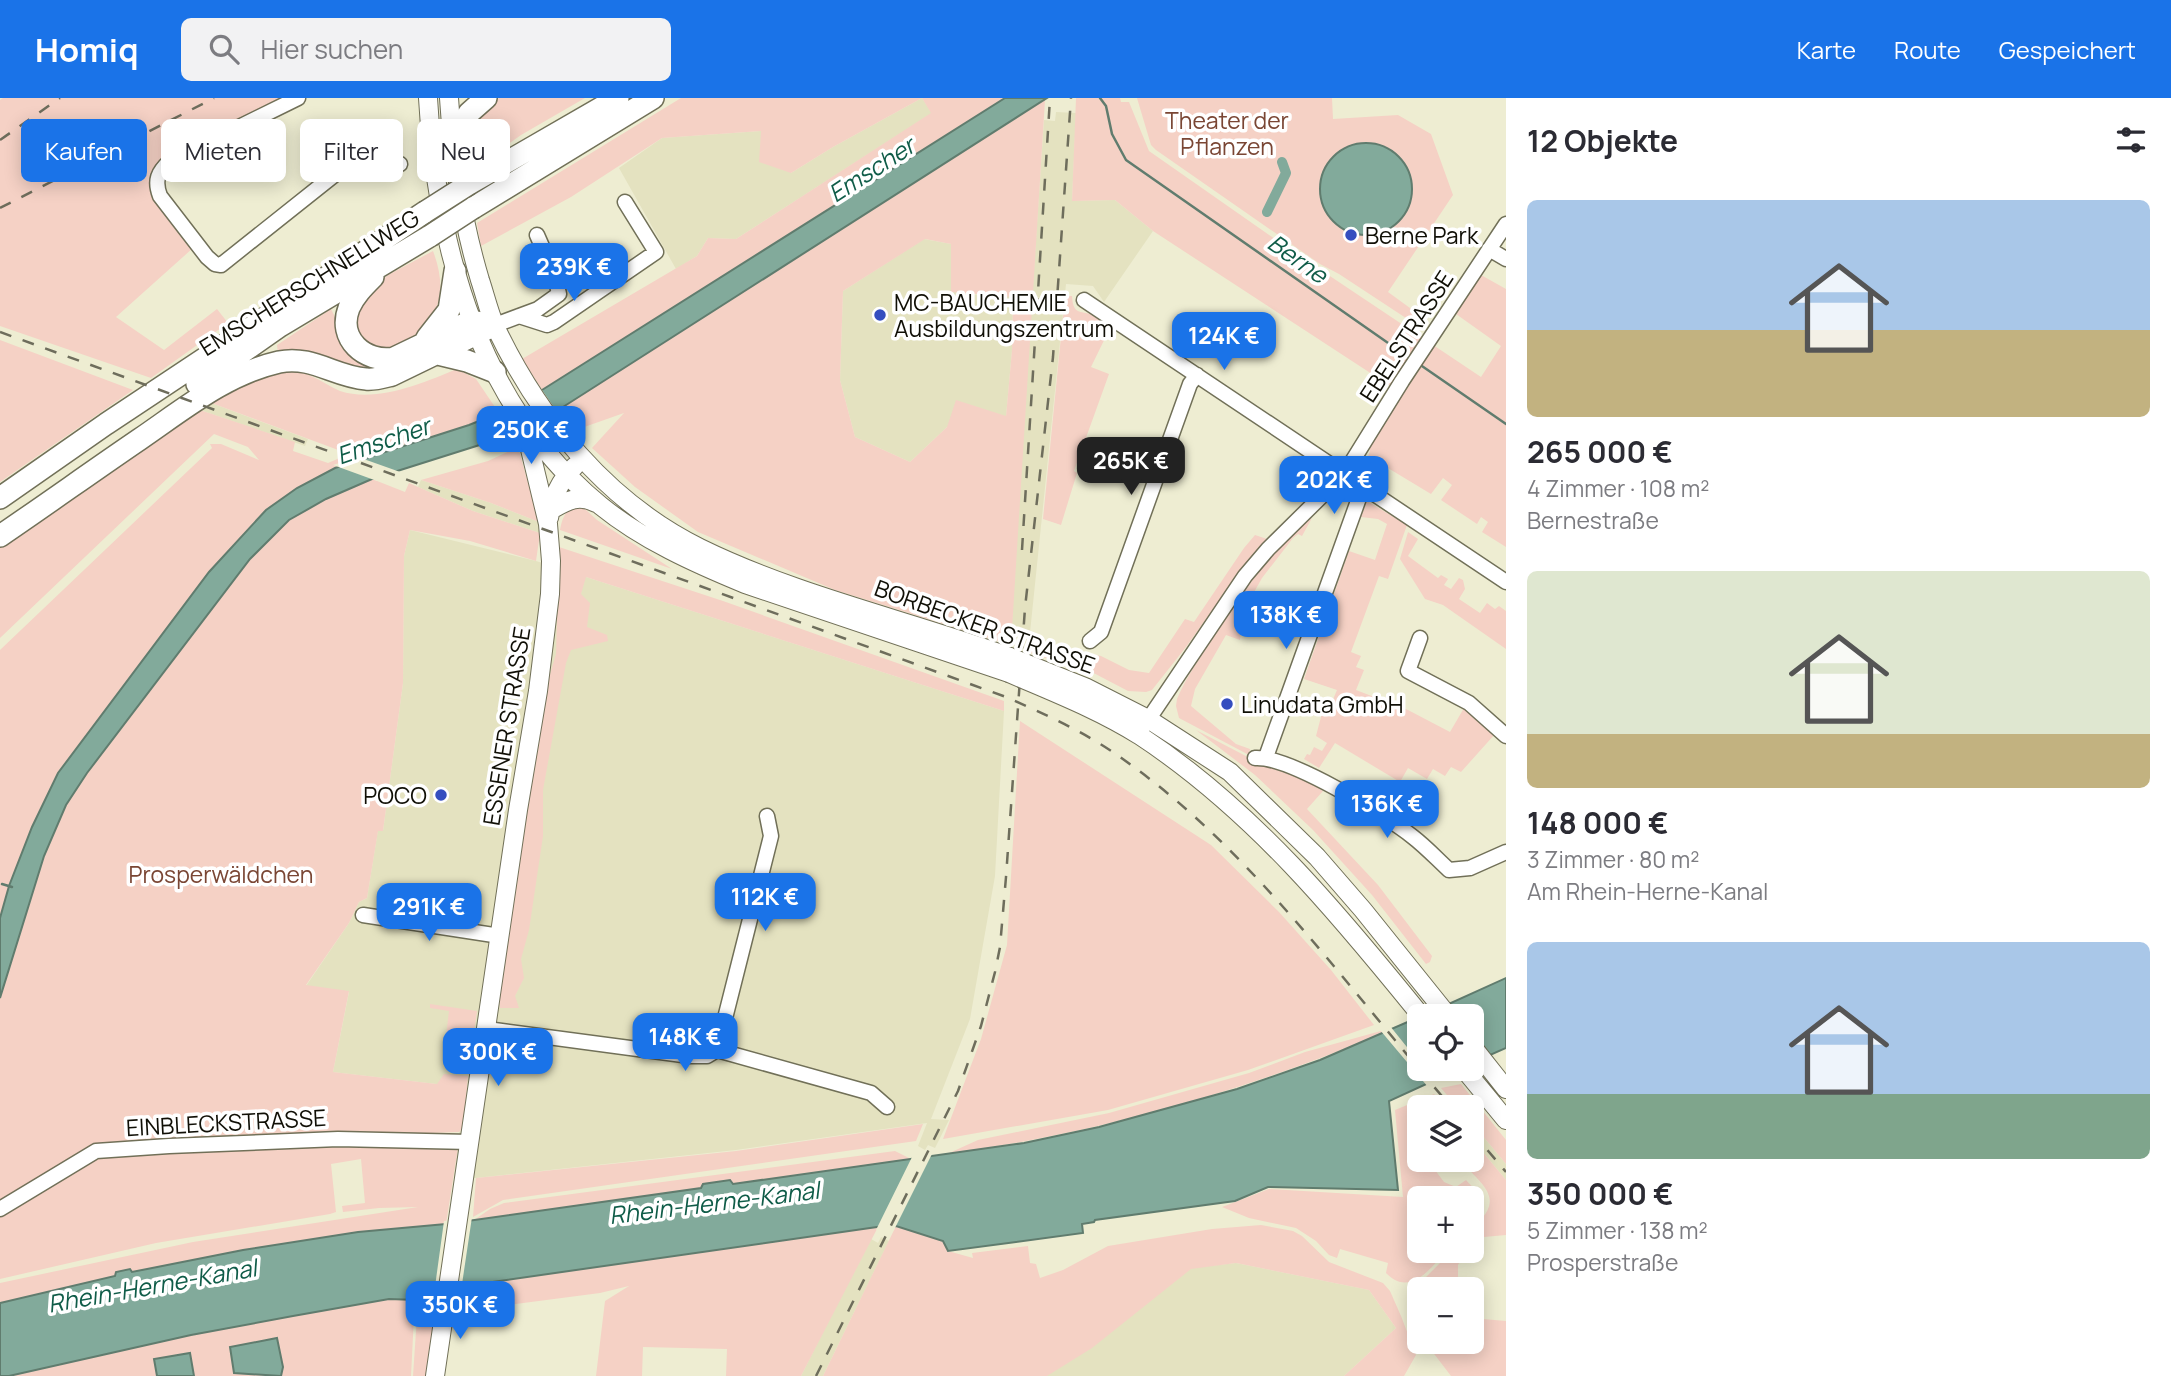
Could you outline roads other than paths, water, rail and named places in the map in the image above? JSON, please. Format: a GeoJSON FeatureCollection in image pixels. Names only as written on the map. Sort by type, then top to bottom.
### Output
{"type":"FeatureCollection","features":[{"type":"Feature","properties":{"kind":"highway"},"geometry":{"type":"LineString","coordinates":[[465,119],[486,98]]}},
{"type":"Feature","properties":{"kind":"highway"},"geometry":{"type":"LineString","coordinates":[[0,498],[106,424],[425,212],[618,98]]}},
{"type":"Feature","properties":{"kind":"highway","name":"EMSCHERSCHNELLWEG"},"geometry":{"type":"LineString","coordinates":[[0,521],[281,326],[653,98]]}},
{"type":"Feature","properties":{"kind":"highway"},"geometry":{"type":"LineString","coordinates":[[395,258],[358,293],[347,317],[347,331],[356,347],[371,358],[394,358],[430,348],[481,327]]}},
{"type":"Feature","properties":{"kind":"highway"},"geometry":{"type":"LineString","coordinates":[[0,536],[186,407],[241,374],[293,360],[308,361],[368,380],[393,375],[430,348],[449,310],[455,271]]}},
{"type":"Feature","properties":{"kind":"highway"},"geometry":{"type":"LineString","coordinates":[[430,348],[495,372]]}},
{"type":"Feature","properties":{"kind":"main road"},"geometry":{"type":"LineString","coordinates":[[428,98],[435,182],[455,271],[481,327],[495,372]]}},
{"type":"Feature","properties":{"kind":"main road"},"geometry":{"type":"LineString","coordinates":[[449,98],[450,119]]}},
{"type":"Feature","properties":{"kind":"main road"},"geometry":{"type":"LineString","coordinates":[[457,182],[481,327],[581,458]]}},
{"type":"Feature","properties":{"kind":"main road","name":"ESSENER STRASSE"},"geometry":{"type":"LineString","coordinates":[[435,1376],[544,649],[551,574],[549,517],[540,491],[533,440],[522,416],[495,372]]}},
{"type":"Feature","properties":{"kind":"main road"},"geometry":{"type":"LineString","coordinates":[[533,440],[562,469]]}},
{"type":"Feature","properties":{"kind":"main road"},"geometry":{"type":"LineString","coordinates":[[540,491],[548,475],[562,469],[569,458],[581,458]]}},
{"type":"Feature","properties":{"kind":"main road","name":"BORBECKER STRASSE"},"geometry":{"type":"LineString","coordinates":[[581,458],[642,513],[701,548],[773,578],[1017,668],[1138,735],[1219,794],[1264,836],[1347,924],[1412,1004]]}},
{"type":"Feature","properties":{"kind":"main road","name":"ESSENER STRASSE"},"geometry":{"type":"LineString","coordinates":[[549,517],[562,469]]}},
{"type":"Feature","properties":{"kind":"main road","name":"BORBECKER STRASSE"},"geometry":{"type":"LineString","coordinates":[[562,469],[602,507],[651,540],[745,584],[1084,687],[1148,719],[1230,772],[1258,797],[1317,857],[1439,1004]]}},
{"type":"Feature","properties":{"kind":"main road"},"geometry":{"type":"LineString","coordinates":[[549,517],[577,498],[602,507]]}},
{"type":"Feature","properties":{"kind":"main road"},"geometry":{"type":"LineString","coordinates":[[1484,1061],[1506,1089]]}},
{"type":"Feature","properties":{"kind":"main road"},"geometry":{"type":"LineString","coordinates":[[1474,1081],[1506,1120]]}},
{"type":"Feature","properties":{"kind":"street"},"geometry":{"type":"LineString","coordinates":[[298,98],[170,160],[157,177],[156,187],[207,257],[215,264],[221,265],[325,182]]}},
{"type":"Feature","properties":{"kind":"street"},"geometry":{"type":"LineString","coordinates":[[519,316],[547,325],[554,322],[656,252],[625,202]]}},
{"type":"Feature","properties":{"kind":"street","name":"EBELSTRASSE"},"geometry":{"type":"LineString","coordinates":[[1138,735],[1245,576],[1268,549],[1345,473],[1506,224]]}},
{"type":"Feature","properties":{"kind":"street"},"geometry":{"type":"LineString","coordinates":[[481,327],[538,309],[559,294],[555,276],[537,235]]}},
{"type":"Feature","properties":{"kind":"street"},"geometry":{"type":"LineString","coordinates":[[1489,249],[1506,259]]}},
{"type":"Feature","properties":{"kind":"street"},"geometry":{"type":"LineString","coordinates":[[1084,300],[1506,582]]}},
{"type":"Feature","properties":{"kind":"street"},"geometry":{"type":"LineString","coordinates":[[1090,641],[1101,632],[1190,384],[1197,375]]}},
{"type":"Feature","properties":{"kind":"street"},"geometry":{"type":"LineString","coordinates":[[1363,487],[1261,757],[1305,771],[1402,829],[1449,870],[1470,868],[1506,852]]}},
{"type":"Feature","properties":{"kind":"street"},"geometry":{"type":"LineString","coordinates":[[1420,638],[1408,671],[1469,703],[1506,736]]}},
{"type":"Feature","properties":{"kind":"street"},"geometry":{"type":"LineString","coordinates":[[487,1029],[690,1056],[707,1056],[717,1050],[771,836],[767,816]]}},
{"type":"Feature","properties":{"kind":"street"},"geometry":{"type":"LineString","coordinates":[[363,915],[500,936]]}},
{"type":"Feature","properties":{"kind":"street"},"geometry":{"type":"LineString","coordinates":[[717,1050],[871,1093],[887,1107]]}},
{"type":"Feature","properties":{"kind":"street","name":"EINBLECKSTRASSE"},"geometry":{"type":"LineString","coordinates":[[0,1209],[96,1152],[338,1139],[470,1142]]}},
{"type":"Feature","properties":{"kind":"water"},"geometry":{"type":"Polygon","coordinates":[[[1005,98],[1047,98],[563,407],[508,436],[372,479],[326,499],[289,520],[250,559],[87,773],[66,805],[44,856],[0,998],[0,918],[9,886],[32,827],[58,773],[209,572],[266,510],[297,488],[335,468],[469,425],[499,413],[542,390],[1005,98]]]}},
{"type":"Feature","properties":{"kind":"water"},"geometry":{"type":"Polygon","coordinates":[[[1366,143],[1384,146],[1399,156],[1409,171],[1412,189],[1409,207],[1399,222],[1384,232],[1366,235],[1348,232],[1333,222],[1323,207],[1320,189],[1323,171],[1333,156],[1348,146],[1366,143]]]}},
{"type":"Feature","properties":{"kind":"water"},"geometry":{"type":"Polygon","coordinates":[[[1506,978],[1506,1048],[1484,1058],[1484,1004],[1449,1004],[1506,978]]]}},
{"type":"Feature","properties":{"kind":"water","name":"Rhein-Herne-Kanal"},"geometry":{"type":"Polygon","coordinates":[[[1407,1022],[1407,1081],[1433,1081],[1389,1101],[1398,1190],[1268,1187],[1235,1201],[1095,1220],[1082,1224],[1083,1233],[948,1251],[943,1241],[896,1226],[877,1227],[429,1291],[416,1300],[389,1299],[293,1316],[0,1376],[0,1303],[115,1276],[116,1272],[130,1269],[132,1272],[243,1250],[358,1232],[446,1224],[701,1188],[703,1184],[730,1180],[733,1184],[1024,1143],[1099,1127],[1237,1089],[1320,1060],[1407,1022]]]}},
{"type":"Feature","properties":{"kind":"water"},"geometry":{"type":"Polygon","coordinates":[[[277,1338],[283,1367],[281,1376],[234,1373],[230,1347],[277,1338]]]}},
{"type":"Feature","properties":{"kind":"water"},"geometry":{"type":"Polygon","coordinates":[[[190,1353],[194,1376],[157,1376],[154,1359],[190,1353]]]}},
{"type":"Feature","properties":{"kind":"waterway","name":"Berne"},"geometry":{"type":"LineString","coordinates":[[1100,98],[1106,106],[1112,134],[1126,160],[1411,359]]}},
{"type":"Feature","properties":{"kind":"waterway"},"geometry":{"type":"LineString","coordinates":[[1267,212],[1286,173],[1282,162]]}},
{"type":"Feature","properties":{"kind":"waterway","name":"Berne"},"geometry":{"type":"LineString","coordinates":[[1419,364],[1506,424]]}},
{"type":"Feature","properties":{"kind":"waterway"},"geometry":{"type":"LineString","coordinates":[[2,884],[12,887]]}},
{"type":"Feature","properties":{"kind":"railway"},"geometry":{"type":"LineString","coordinates":[[0,140],[60,98]]}},
{"type":"Feature","properties":{"kind":"railway"},"geometry":{"type":"LineString","coordinates":[[0,208],[214,98]]}},
{"type":"Feature","properties":{"kind":"railway"},"geometry":{"type":"LineString","coordinates":[[1022,550],[1050,98]]}},
{"type":"Feature","properties":{"kind":"railway"},"geometry":{"type":"LineString","coordinates":[[816,1376],[958,1091],[981,1026],[1000,947],[1025,608],[1053,357],[1071,98]]}},
{"type":"Feature","properties":{"kind":"railway"},"geometry":{"type":"LineString","coordinates":[[0,332],[1006,697],[1068,726],[1127,762],[1209,830],[1282,906],[1407,1055]]}},
{"type":"Feature","properties":{"kind":"railway"},"geometry":{"type":"LineString","coordinates":[[1429,1081],[1441,1095]]}},
{"type":"Feature","properties":{"kind":"railway"},"geometry":{"type":"LineString","coordinates":[[1484,1146],[1506,1172]]}},
{"type":"Feature","properties":{"kind":"place","name":"Berne Park"},"geometry":{"type":"Point","coordinates":[1351,235]}},
{"type":"Feature","properties":{"kind":"place","name":"MC-BAUCHEMIE Ausbildungszentrum"},"geometry":{"type":"Point","coordinates":[880,315]}},
{"type":"Feature","properties":{"kind":"place","name":"Linudata GmbH"},"geometry":{"type":"Point","coordinates":[1227,704]}},
{"type":"Feature","properties":{"kind":"place","name":"POCO"},"geometry":{"type":"Point","coordinates":[441,795]}},
{"type":"Feature","properties":{"kind":"park label","name":"Theater der Pflanzen"},"geometry":{"type":"Point","coordinates":[1227,133]}},
{"type":"Feature","properties":{"kind":"park label","name":"Prosperwäldchen"},"geometry":{"type":"Point","coordinates":[221,874]}},
{"type":"Feature","properties":{"kind":"water label","name":"Emscher"},"geometry":{"type":"Point","coordinates":[871,169]}},
{"type":"Feature","properties":{"kind":"water label","name":"Emscher"},"geometry":{"type":"Point","coordinates":[383,440]}}]}
